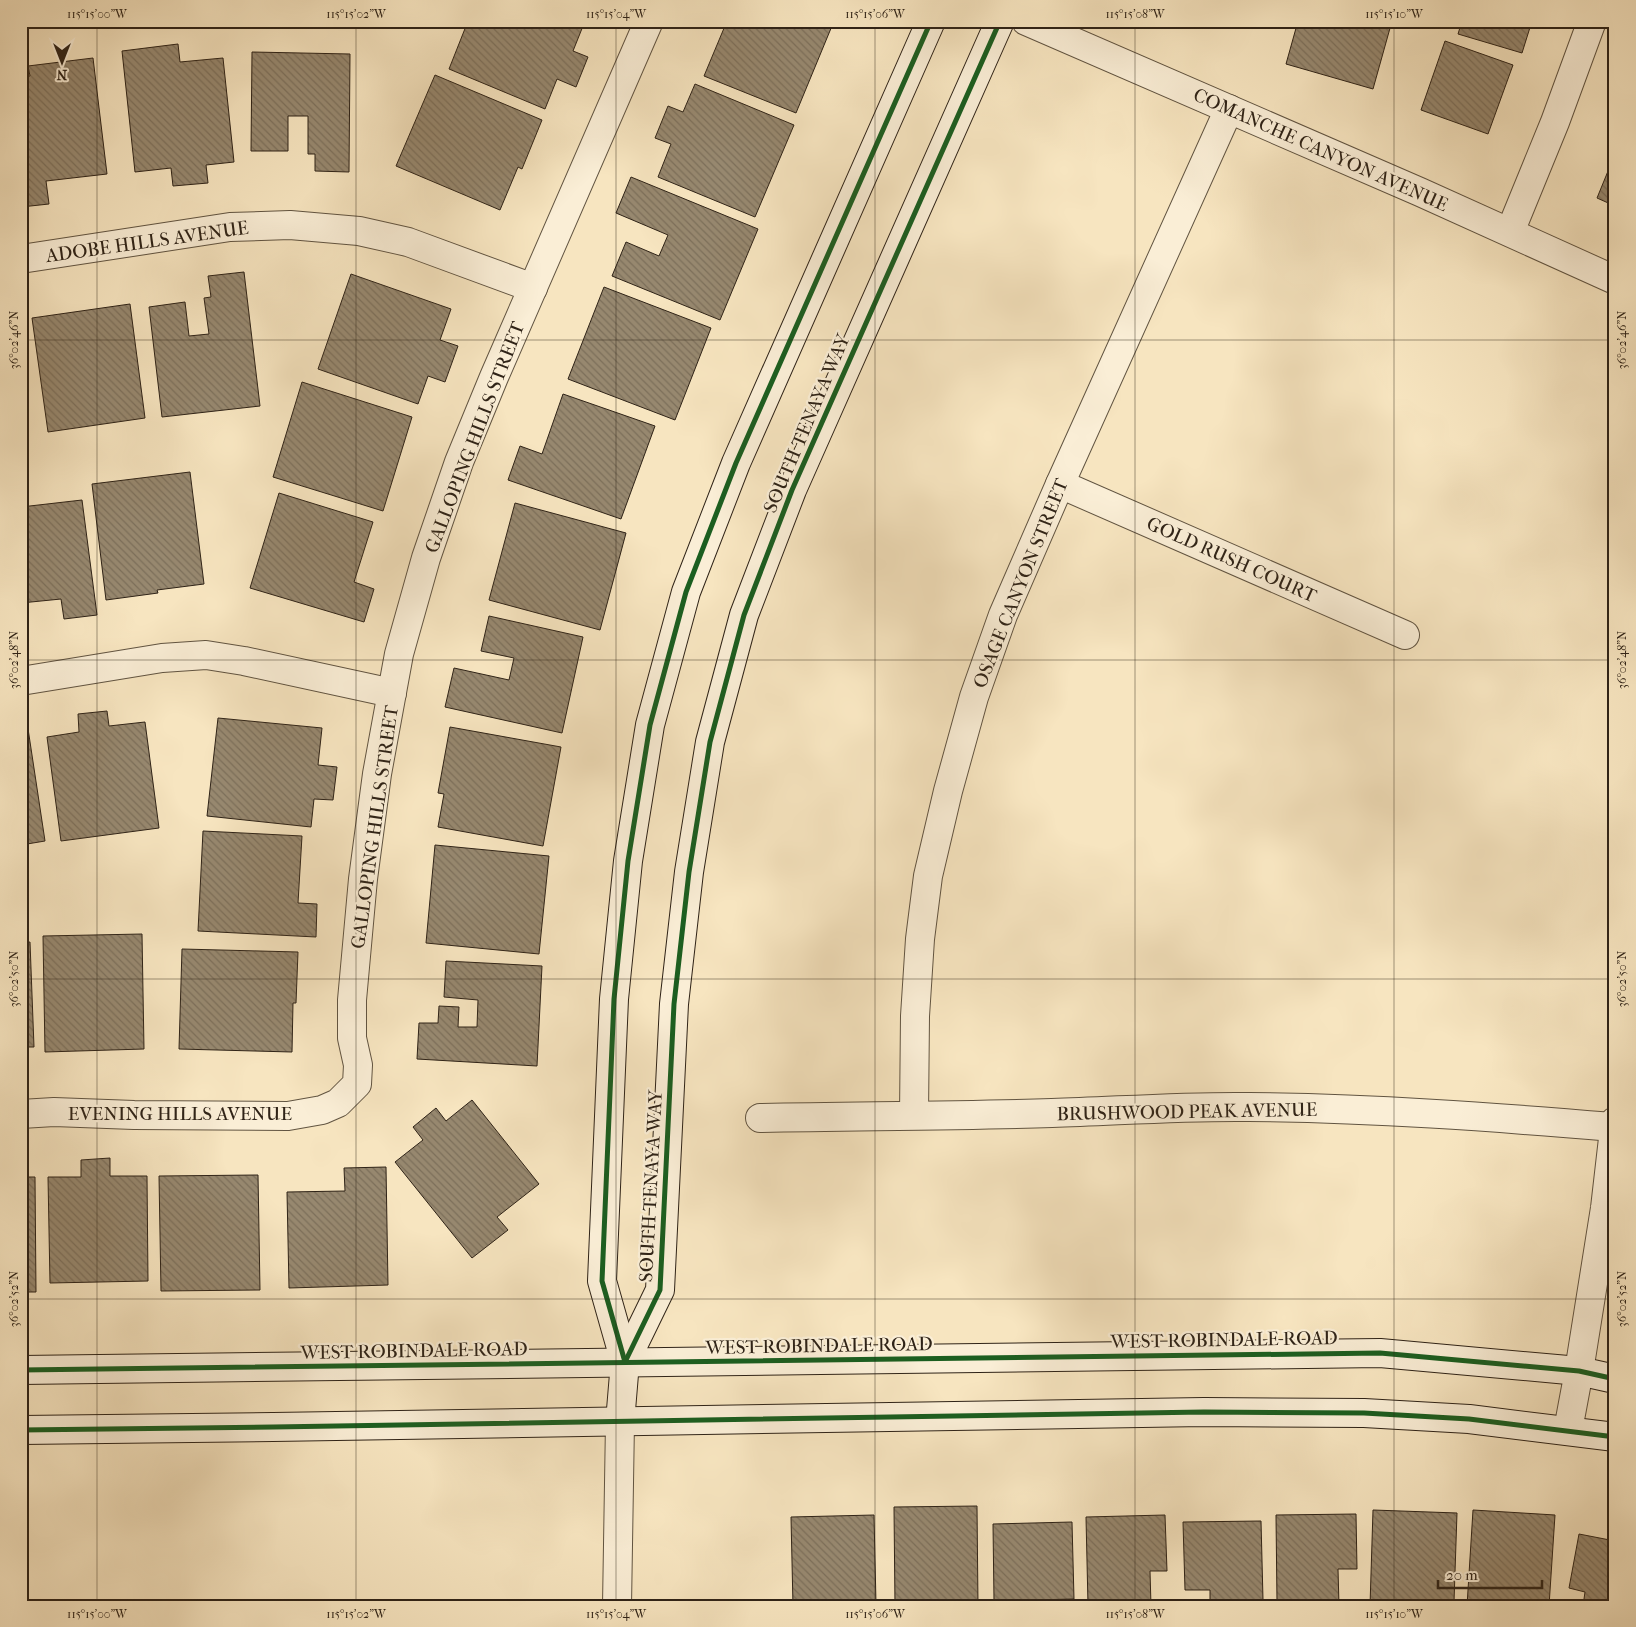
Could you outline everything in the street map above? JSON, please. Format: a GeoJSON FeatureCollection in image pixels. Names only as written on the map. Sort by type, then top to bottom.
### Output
{"type":"FeatureCollection","features":[{"type":"Feature","properties":{"kind":"street","name":"GALLOPING HILLS STREET"},"geometry":{"type":"LineString","coordinates":[[338,1103],[357,1084],[358,1065],[352,1038],[352,1000],[363,879],[377,774],[399,654],[426,558],[459,462],[649,21]]}},
{"type":"Feature","properties":{"kind":"street"},"geometry":{"type":"LineString","coordinates":[[617,1606],[620,1422],[625,1362],[602,1282],[602,1272],[614,999],[628,861],[650,725],[686,592],[736,463],[932,21]]}},
{"type":"Feature","properties":{"kind":"street","name":"SOUTH TENAYA WAY"},"geometry":{"type":"LineString","coordinates":[[625,1362],[660,1290],[674,1004],[689,872],[710,742],[744,615],[792,490],[1000,21]]}},
{"type":"Feature","properties":{"kind":"street","name":"COMANCHE CANYON AVENUE"},"geometry":{"type":"LineString","coordinates":[[1026,21],[1510,232],[1615,280]]}},
{"type":"Feature","properties":{"kind":"street"},"geometry":{"type":"LineString","coordinates":[[1510,232],[1555,122],[1592,21]]}},
{"type":"Feature","properties":{"kind":"street","name":"OSAGE CANYON STREET"},"geometry":{"type":"LineString","coordinates":[[914,1115],[915,1016],[920,939],[928,876],[948,790],[974,697],[1003,615],[1229,109]]}},
{"type":"Feature","properties":{"kind":"street","name":"ADOBE HILLS AVENUE"},"geometry":{"type":"LineString","coordinates":[[21,259],[230,227],[290,226],[360,231],[408,242],[533,288]]}},
{"type":"Feature","properties":{"kind":"street","name":"GOLD RUSH COURT"},"geometry":{"type":"LineString","coordinates":[[1060,484],[1405,635]]}},
{"type":"Feature","properties":{"kind":"street"},"geometry":{"type":"LineString","coordinates":[[21,681],[162,658],[206,656],[244,661],[392,693]]}},
{"type":"Feature","properties":{"kind":"street","name":"EVENING HILLS AVENUE"},"geometry":{"type":"LineString","coordinates":[[21,1114],[54,1112],[134,1115],[288,1116],[322,1110],[338,1103]]}},
{"type":"Feature","properties":{"kind":"street","name":"BRUSHWOOD PEAK AVENUE"},"geometry":{"type":"LineString","coordinates":[[760,1118],[1248,1107],[1355,1110],[1614,1124]]}},
{"type":"Feature","properties":{"kind":"street"},"geometry":{"type":"LineString","coordinates":[[1568,1430],[1605,1208],[1614,1124]]}},
{"type":"Feature","properties":{"kind":"street","name":"WEST ROBINDALE ROAD"},"geometry":{"type":"LineString","coordinates":[[21,1370],[1380,1353],[1579,1371],[1615,1379]]}},
{"type":"Feature","properties":{"kind":"street"},"geometry":{"type":"LineString","coordinates":[[21,1430],[1204,1412],[1364,1412],[1469,1419],[1568,1430],[1615,1438]]}},
{"type":"Feature","properties":{"kind":"building"},"geometry":{"type":"Polygon","coordinates":[[[468,21],[585,21],[573,51],[588,57],[576,87],[557,79],[545,109],[449,69],[468,21]]]}},
{"type":"Feature","properties":{"kind":"building"},"geometry":{"type":"Polygon","coordinates":[[[727,21],[834,21],[796,113],[704,76],[727,21]]]}},
{"type":"Feature","properties":{"kind":"building"},"geometry":{"type":"Polygon","coordinates":[[[1298,21],[1392,21],[1373,89],[1286,64],[1298,21]]]}},
{"type":"Feature","properties":{"kind":"building"},"geometry":{"type":"Polygon","coordinates":[[[1462,21],[1532,21],[1522,53],[1458,34],[1462,21]]]}},
{"type":"Feature","properties":{"kind":"building"},"geometry":{"type":"Polygon","coordinates":[[[1445,41],[1513,65],[1488,134],[1421,110],[1445,41]]]}},
{"type":"Feature","properties":{"kind":"building"},"geometry":{"type":"Polygon","coordinates":[[[178,44],[180,62],[223,58],[234,162],[206,165],[208,183],[173,186],[171,168],[135,172],[122,51],[178,44]]]}},
{"type":"Feature","properties":{"kind":"building"},"geometry":{"type":"Polygon","coordinates":[[[252,52],[350,54],[349,172],[315,171],[315,154],[308,154],[308,116],[288,116],[288,151],[251,151],[252,52]]]}},
{"type":"Feature","properties":{"kind":"building"},"geometry":{"type":"Polygon","coordinates":[[[93,58],[107,174],[46,181],[49,204],[21,207],[21,77],[30,76],[28,66],[93,58]]]}},
{"type":"Feature","properties":{"kind":"building"},"geometry":{"type":"Polygon","coordinates":[[[435,75],[542,120],[522,169],[518,167],[500,210],[396,166],[435,75]]]}},
{"type":"Feature","properties":{"kind":"building"},"geometry":{"type":"Polygon","coordinates":[[[695,84],[794,125],[755,217],[658,177],[671,144],[655,138],[668,106],[683,112],[695,84]]]}},
{"type":"Feature","properties":{"kind":"building"},"geometry":{"type":"Polygon","coordinates":[[[1615,154],[1615,206],[1597,198],[1615,154]]]}},
{"type":"Feature","properties":{"kind":"building"},"geometry":{"type":"Polygon","coordinates":[[[631,177],[758,229],[720,320],[612,276],[626,242],[659,256],[668,235],[616,213],[631,177]]]}},
{"type":"Feature","properties":{"kind":"building"},"geometry":{"type":"Polygon","coordinates":[[[244,272],[260,406],[162,417],[149,307],[185,302],[189,336],[209,334],[204,298],[211,297],[208,276],[244,272]]]}},
{"type":"Feature","properties":{"kind":"building"},"geometry":{"type":"Polygon","coordinates":[[[351,274],[451,309],[440,340],[458,346],[445,382],[428,376],[418,404],[318,369],[351,274]]]}},
{"type":"Feature","properties":{"kind":"building"},"geometry":{"type":"Polygon","coordinates":[[[604,287],[711,328],[675,420],[568,379],[604,287]]]}},
{"type":"Feature","properties":{"kind":"building"},"geometry":{"type":"Polygon","coordinates":[[[130,304],[145,418],[48,432],[32,318],[130,304]]]}},
{"type":"Feature","properties":{"kind":"building"},"geometry":{"type":"Polygon","coordinates":[[[302,382],[412,417],[383,511],[273,477],[302,382]]]}},
{"type":"Feature","properties":{"kind":"building"},"geometry":{"type":"Polygon","coordinates":[[[21,388],[26,430],[21,430],[21,388]]]}},
{"type":"Feature","properties":{"kind":"building"},"geometry":{"type":"Polygon","coordinates":[[[563,394],[655,426],[621,519],[508,480],[520,446],[542,454],[563,394]]]}},
{"type":"Feature","properties":{"kind":"building"},"geometry":{"type":"Polygon","coordinates":[[[190,472],[204,584],[157,590],[158,593],[106,600],[92,484],[190,472]]]}},
{"type":"Feature","properties":{"kind":"building"},"geometry":{"type":"Polygon","coordinates":[[[279,493],[373,522],[354,582],[374,589],[364,622],[250,588],[279,493]]]}},
{"type":"Feature","properties":{"kind":"building"},"geometry":{"type":"Polygon","coordinates":[[[82,500],[97,615],[64,619],[61,599],[21,603],[21,507],[82,500]]]}},
{"type":"Feature","properties":{"kind":"building"},"geometry":{"type":"Polygon","coordinates":[[[515,503],[626,533],[600,630],[489,600],[515,503]]]}},
{"type":"Feature","properties":{"kind":"building"},"geometry":{"type":"Polygon","coordinates":[[[489,616],[583,637],[562,733],[445,707],[454,668],[509,680],[514,658],[481,651],[489,616]]]}},
{"type":"Feature","properties":{"kind":"building"},"geometry":{"type":"Polygon","coordinates":[[[107,711],[109,726],[145,722],[159,828],[61,841],[47,737],[79,732],[78,714],[107,711]]]}},
{"type":"Feature","properties":{"kind":"building"},"geometry":{"type":"Polygon","coordinates":[[[218,718],[322,728],[318,765],[337,767],[333,800],[314,799],[311,827],[207,816],[218,718]]]}},
{"type":"Feature","properties":{"kind":"building"},"geometry":{"type":"Polygon","coordinates":[[[21,722],[27,722],[45,841],[21,845],[21,722]]]}},
{"type":"Feature","properties":{"kind":"building"},"geometry":{"type":"Polygon","coordinates":[[[450,727],[561,747],[543,846],[438,827],[444,794],[438,793],[450,727]]]}},
{"type":"Feature","properties":{"kind":"building"},"geometry":{"type":"Polygon","coordinates":[[[203,831],[302,836],[298,903],[317,904],[316,937],[198,931],[203,831]]]}},
{"type":"Feature","properties":{"kind":"building"},"geometry":{"type":"Polygon","coordinates":[[[435,845],[549,856],[539,954],[426,943],[435,845]]]}},
{"type":"Feature","properties":{"kind":"building"},"geometry":{"type":"Polygon","coordinates":[[[142,934],[144,1049],[45,1052],[43,936],[142,934]]]}},
{"type":"Feature","properties":{"kind":"building"},"geometry":{"type":"Polygon","coordinates":[[[30,942],[34,1047],[21,1047],[21,943],[30,942]]]}},
{"type":"Feature","properties":{"kind":"building"},"geometry":{"type":"Polygon","coordinates":[[[182,949],[298,952],[296,1003],[293,1003],[292,1052],[179,1049],[182,949]]]}},
{"type":"Feature","properties":{"kind":"building"},"geometry":{"type":"Polygon","coordinates":[[[446,961],[542,966],[537,1066],[417,1059],[419,1023],[438,1023],[439,1006],[459,1007],[458,1027],[477,1027],[478,1000],[444,997],[446,961]]]}},
{"type":"Feature","properties":{"kind":"building"},"geometry":{"type":"Polygon","coordinates":[[[472,1100],[539,1184],[497,1217],[508,1230],[472,1258],[395,1162],[423,1140],[413,1127],[436,1108],[446,1121],[472,1100]]]}},
{"type":"Feature","properties":{"kind":"building"},"geometry":{"type":"Polygon","coordinates":[[[110,1158],[110,1176],[147,1176],[148,1281],[50,1283],[48,1177],[81,1177],[81,1160],[110,1158]]]}},
{"type":"Feature","properties":{"kind":"building"},"geometry":{"type":"Polygon","coordinates":[[[386,1167],[388,1285],[289,1288],[287,1192],[345,1191],[344,1168],[386,1167]]]}},
{"type":"Feature","properties":{"kind":"building"},"geometry":{"type":"Polygon","coordinates":[[[258,1175],[260,1290],[161,1291],[159,1176],[258,1175]]]}},
{"type":"Feature","properties":{"kind":"building"},"geometry":{"type":"Polygon","coordinates":[[[21,1177],[35,1177],[36,1292],[21,1292],[21,1177]]]}},
{"type":"Feature","properties":{"kind":"building"},"geometry":{"type":"Polygon","coordinates":[[[977,1506],[978,1606],[895,1606],[894,1507],[977,1506]]]}},
{"type":"Feature","properties":{"kind":"building"},"geometry":{"type":"Polygon","coordinates":[[[1373,1510],[1457,1513],[1454,1602],[1409,1601],[1409,1606],[1370,1606],[1373,1510]]]}},
{"type":"Feature","properties":{"kind":"building"},"geometry":{"type":"Polygon","coordinates":[[[1473,1510],[1555,1515],[1549,1606],[1467,1606],[1473,1510]]]}},
{"type":"Feature","properties":{"kind":"building"},"geometry":{"type":"Polygon","coordinates":[[[1356,1514],[1357,1569],[1338,1569],[1339,1606],[1306,1606],[1306,1602],[1277,1602],[1276,1515],[1356,1514]]]}},
{"type":"Feature","properties":{"kind":"building"},"geometry":{"type":"Polygon","coordinates":[[[874,1515],[876,1604],[793,1606],[791,1517],[874,1515]]]}},
{"type":"Feature","properties":{"kind":"building"},"geometry":{"type":"Polygon","coordinates":[[[1165,1515],[1167,1571],[1150,1571],[1151,1606],[1088,1605],[1086,1517],[1165,1515]]]}},
{"type":"Feature","properties":{"kind":"building"},"geometry":{"type":"Polygon","coordinates":[[[1261,1521],[1263,1600],[1210,1601],[1210,1590],[1185,1590],[1183,1522],[1261,1521]]]}},
{"type":"Feature","properties":{"kind":"building"},"geometry":{"type":"Polygon","coordinates":[[[1072,1522],[1074,1599],[994,1601],[993,1524],[1072,1522]]]}},
{"type":"Feature","properties":{"kind":"building"},"geometry":{"type":"Polygon","coordinates":[[[1579,1534],[1615,1541],[1615,1606],[1583,1606],[1585,1592],[1569,1588],[1579,1534]]]}},
{"type":"Feature","properties":{"kind":"cycle path"},"geometry":{"type":"LineString","coordinates":[[625,1362],[602,1281],[614,999],[628,861],[650,725],[686,592],[736,463],[931,21]]}},
{"type":"Feature","properties":{"kind":"cycle path"},"geometry":{"type":"LineString","coordinates":[[625,1362],[660,1290],[674,1004],[689,872],[710,742],[744,615],[792,490],[1000,21]]}},
{"type":"Feature","properties":{"kind":"cycle path"},"geometry":{"type":"LineString","coordinates":[[21,1370],[1380,1353],[1579,1371],[1615,1379]]}},
{"type":"Feature","properties":{"kind":"cycle path"},"geometry":{"type":"LineString","coordinates":[[21,1430],[1204,1412],[1364,1413],[1469,1419],[1615,1437]]}}]}
